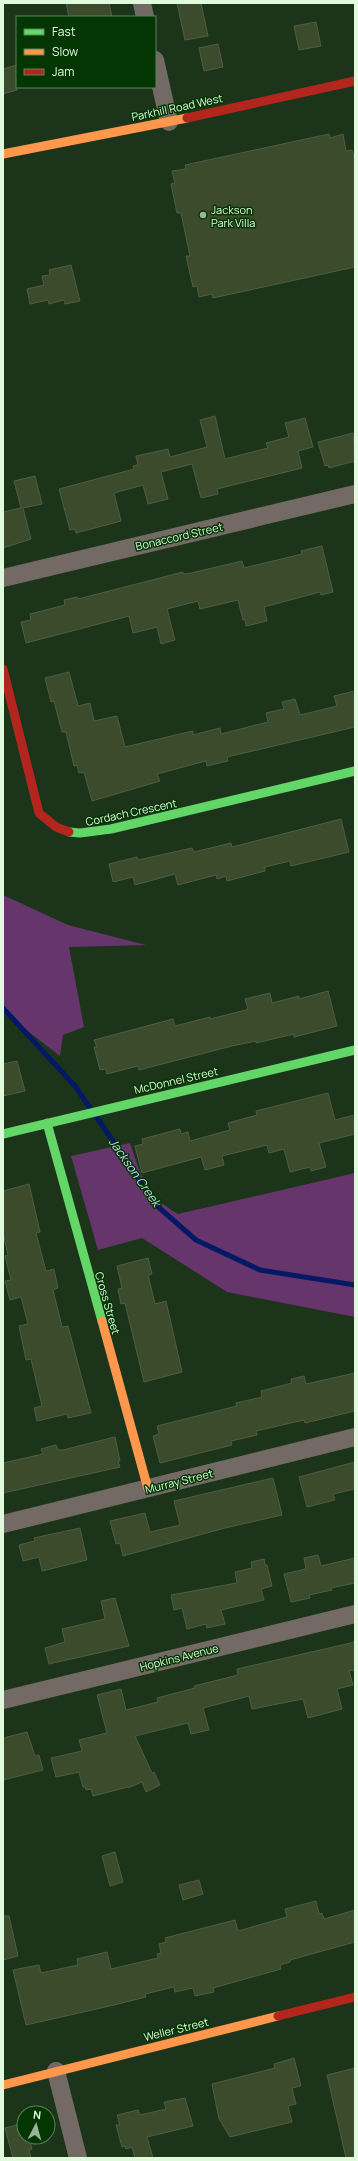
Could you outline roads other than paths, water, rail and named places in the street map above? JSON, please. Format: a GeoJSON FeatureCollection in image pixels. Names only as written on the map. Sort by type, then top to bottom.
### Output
{"type":"FeatureCollection","features":[{"type":"Feature","properties":{"kind":"street"},"geometry":{"type":"LineString","coordinates":[[142,3],[145,16]]}},
{"type":"Feature","properties":{"kind":"street"},"geometry":{"type":"LineString","coordinates":[[156,64],[169,122]]}},
{"type":"Feature","properties":{"kind":"street","name":"Parkhill Road West"},"geometry":{"type":"LineString","coordinates":[[3,154],[169,122],[355,81]]}},
{"type":"Feature","properties":{"kind":"street","name":"Bonaccord Street"},"geometry":{"type":"LineString","coordinates":[[3,578],[355,494]]}},
{"type":"Feature","properties":{"kind":"street","name":"Cordach Crescent"},"geometry":{"type":"LineString","coordinates":[[3,669],[39,813],[54,828],[80,835],[117,828],[355,771]]}},
{"type":"Feature","properties":{"kind":"street","name":"McDonnel Street"},"geometry":{"type":"LineString","coordinates":[[3,1134],[355,1050]]}},
{"type":"Feature","properties":{"kind":"street","name":"Cross Street"},"geometry":{"type":"LineString","coordinates":[[47,1123],[148,1489]]}},
{"type":"Feature","properties":{"kind":"street","name":"Murray Street"},"geometry":{"type":"LineString","coordinates":[[3,1524],[355,1437]]}},
{"type":"Feature","properties":{"kind":"street","name":"Hopkins Avenue"},"geometry":{"type":"LineString","coordinates":[[3,1700],[355,1614]]}},
{"type":"Feature","properties":{"kind":"street","name":"Weller Street"},"geometry":{"type":"LineString","coordinates":[[3,2084],[355,1997]]}},
{"type":"Feature","properties":{"kind":"street"},"geometry":{"type":"LineString","coordinates":[[56,2072],[78,2158]]}},
{"type":"Feature","properties":{"kind":"waterway","name":"Jackson Creek"},"geometry":{"type":"LineString","coordinates":[[3,1008],[75,1086],[90,1108]]}},
{"type":"Feature","properties":{"kind":"waterway","name":"Jackson Creek"},"geometry":{"type":"LineString","coordinates":[[96,1116],[156,1205],[196,1240],[260,1270],[355,1285]]}},
{"type":"Feature","properties":{"kind":"place","name":"Jackson Park Villa"},"geometry":{"type":"Point","coordinates":[203,215]}}]}
